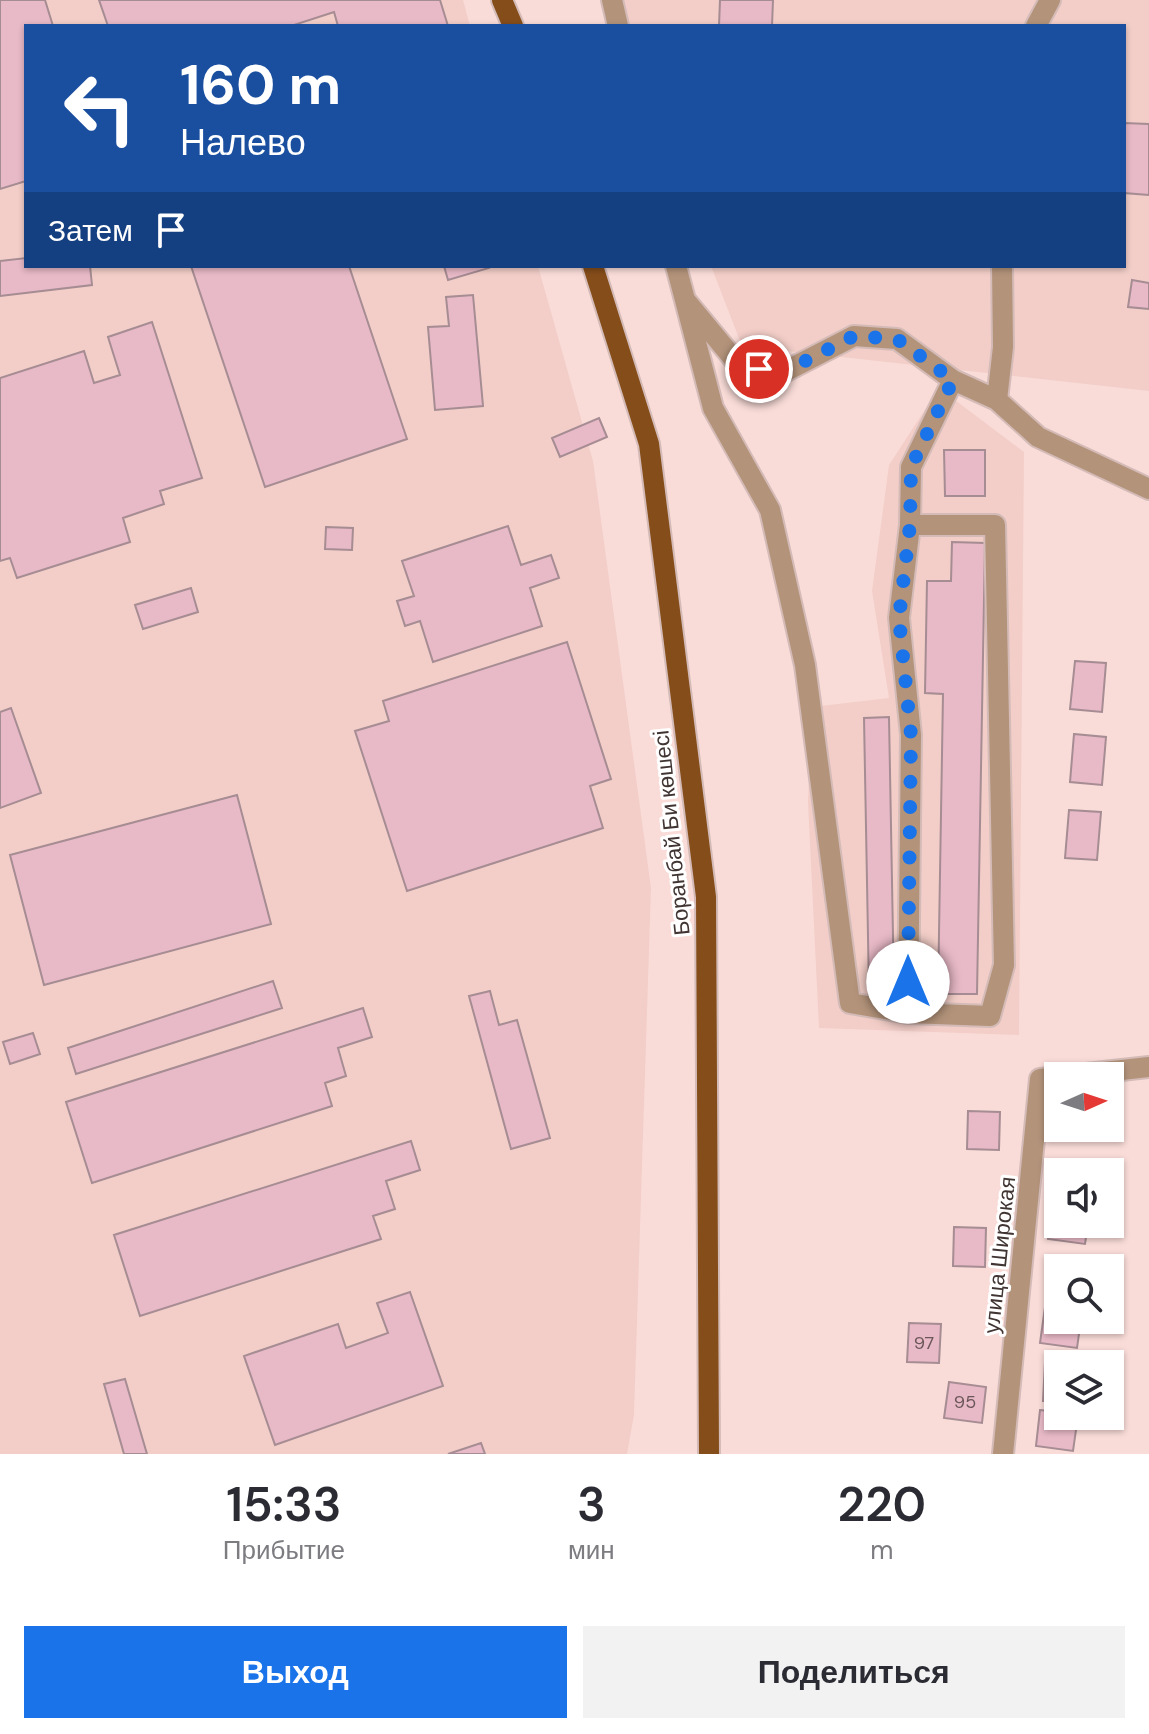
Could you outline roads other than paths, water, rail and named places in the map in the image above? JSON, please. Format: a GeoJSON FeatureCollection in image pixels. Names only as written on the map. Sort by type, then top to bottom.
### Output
{"type":"FeatureCollection","features":[{"type":"Feature","properties":{"kind":"main road"},"geometry":{"type":"LineString","coordinates":[[502,0],[512,24]]}},
{"type":"Feature","properties":{"kind":"main road","name":"Боранбай Би көшесі"},"geometry":{"type":"LineString","coordinates":[[594,268],[649,444],[706,897],[709,1454]]}},
{"type":"Feature","properties":{"kind":"street"},"geometry":{"type":"LineString","coordinates":[[612,0],[618,24]]}},
{"type":"Feature","properties":{"kind":"street"},"geometry":{"type":"LineString","coordinates":[[1037,24],[1050,0]]}},
{"type":"Feature","properties":{"kind":"street"},"geometry":{"type":"LineString","coordinates":[[677,268],[713,408],[770,510],[805,665],[850,1003],[908,1013],[990,1016],[1004,965],[995,525],[910,525]]}},
{"type":"Feature","properties":{"kind":"street"},"geometry":{"type":"LineString","coordinates":[[997,400],[1003,347],[1002,268]]}},
{"type":"Feature","properties":{"kind":"street"},"geometry":{"type":"LineString","coordinates":[[685,300],[738,364],[780,374],[854,336],[897,339],[953,380],[997,400],[1038,437],[1149,489]]}},
{"type":"Feature","properties":{"kind":"street"},"geometry":{"type":"LineString","coordinates":[[908,1013],[911,735],[899,618],[910,525],[911,467],[953,380]]}},
{"type":"Feature","properties":{"kind":"street"},"geometry":{"type":"LineString","coordinates":[[1124,1070],[1149,1067]]}},
{"type":"Feature","properties":{"kind":"street","name":"улица Широкая"},"geometry":{"type":"LineString","coordinates":[[1003,1454],[1040,1079],[1044,1079]]}}]}
